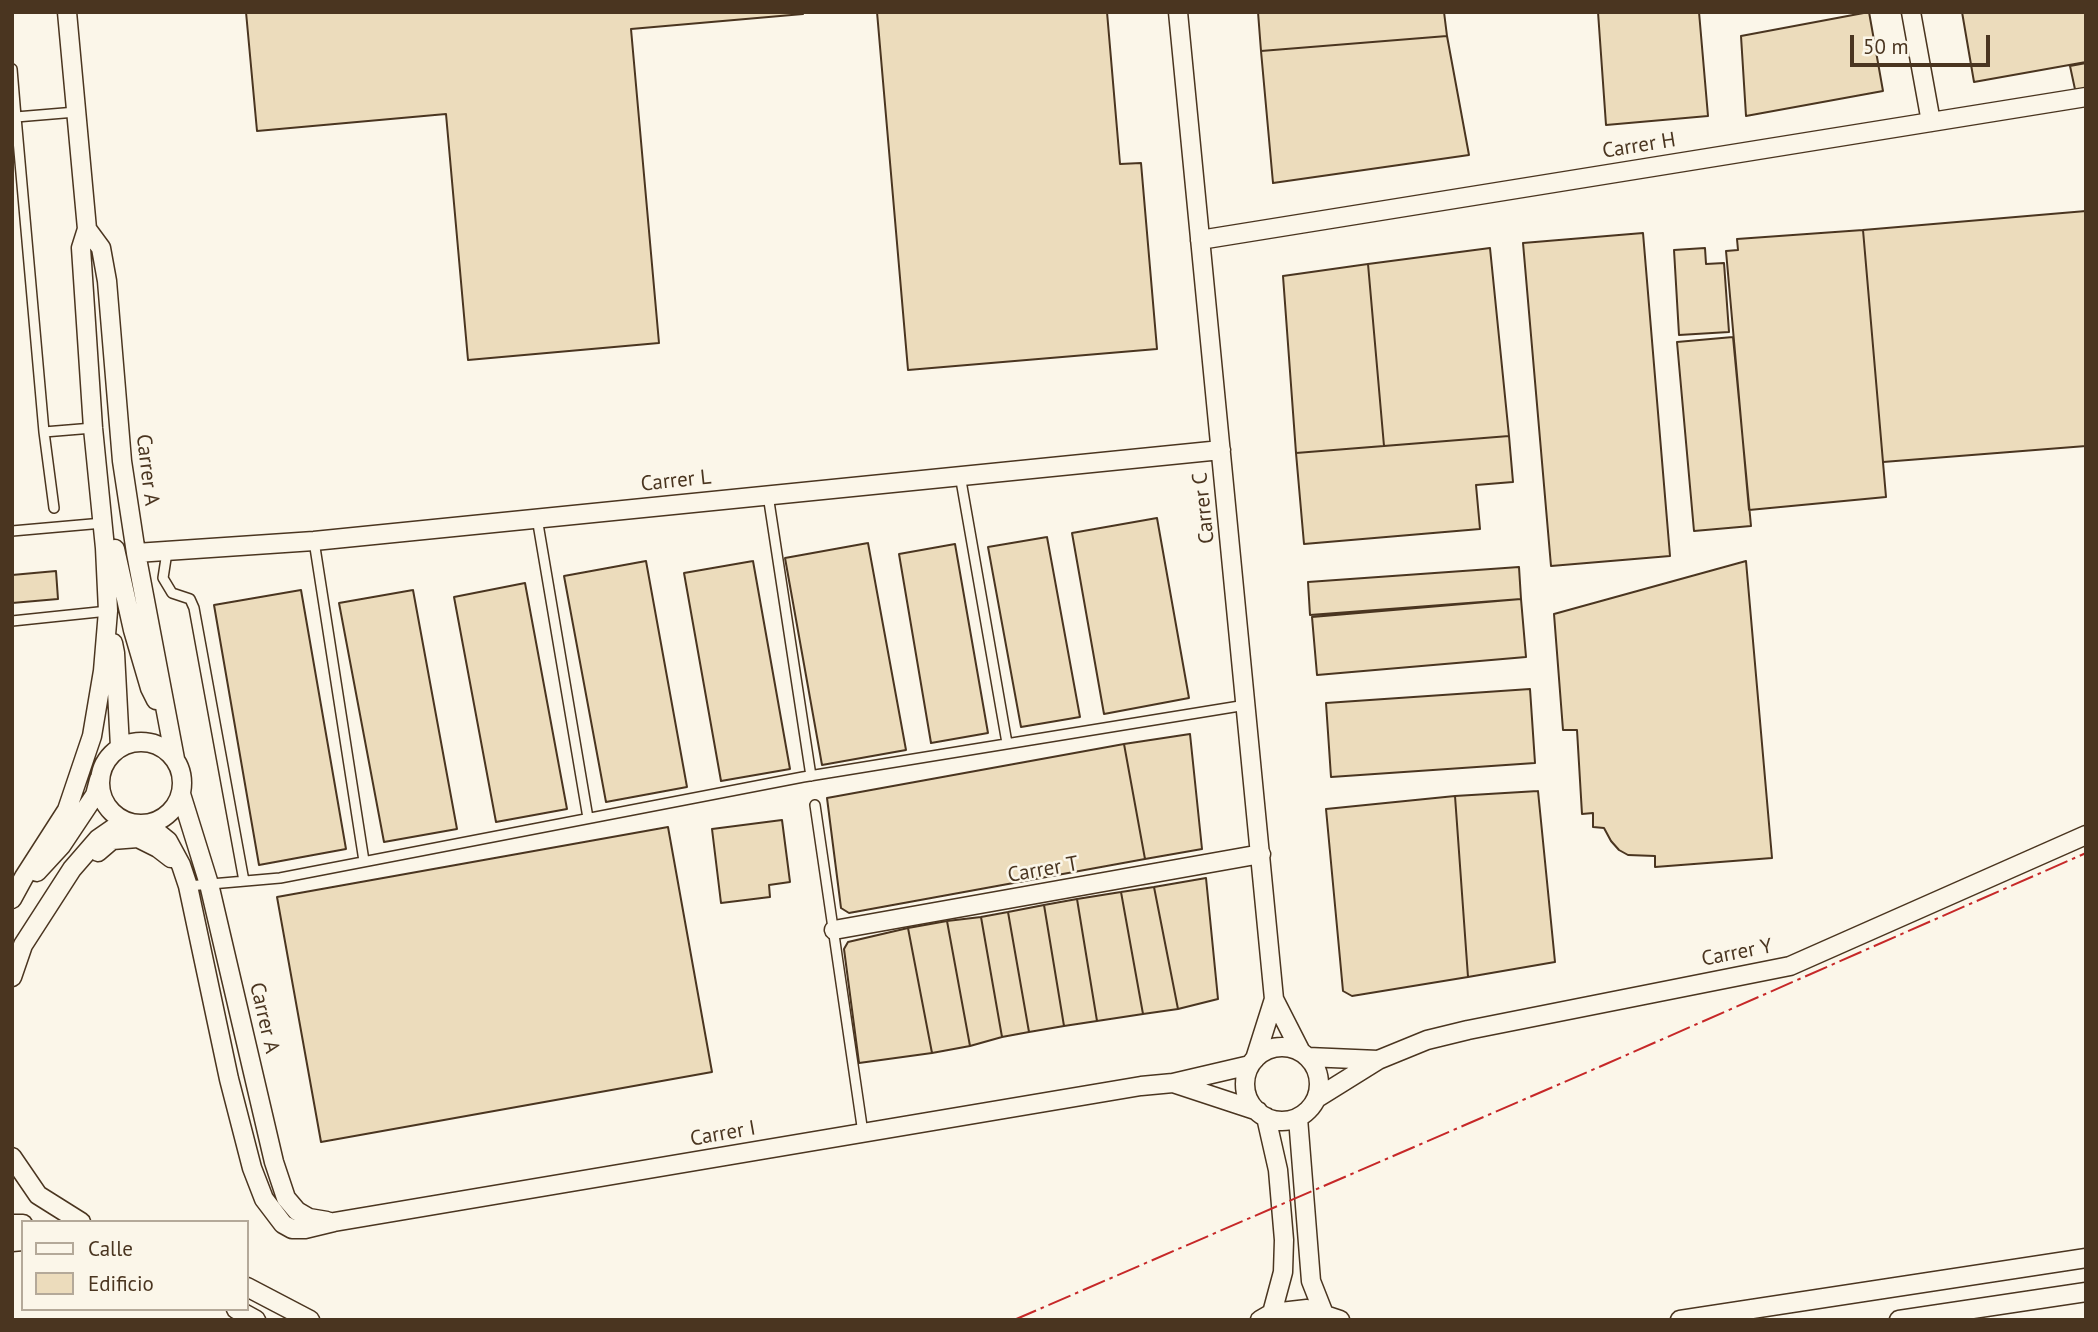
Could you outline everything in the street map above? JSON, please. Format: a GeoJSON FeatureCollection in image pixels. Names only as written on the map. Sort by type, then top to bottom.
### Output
{"type":"FeatureCollection","features":[{"type":"Feature","properties":{"kind":"street","name":"Carrer A"},"geometry":{"type":"LineString","coordinates":[[67,12],[88,229],[101,248],[107,281],[122,461],[136,553],[175,759]]}},
{"type":"Feature","properties":{"kind":"street","name":"Carrer C"},"geometry":{"type":"LineString","coordinates":[[1178,12],[1275,999],[1305,1055]]}},
{"type":"Feature","properties":{"kind":"street"},"geometry":{"type":"LineString","coordinates":[[1910,12],[1931,122]]}},
{"type":"Feature","properties":{"kind":"street","name":"Carrer H"},"geometry":{"type":"LineString","coordinates":[[1200,240],[2086,97]]}},
{"type":"Feature","properties":{"kind":"street","name":"Carrer A"},"geometry":{"type":"LineString","coordinates":[[88,229],[80,248],[105,548],[108,615]]}},
{"type":"Feature","properties":{"kind":"street","name":"Carrer L"},"geometry":{"type":"LineString","coordinates":[[136,553],[314,541],[1221,450]]}},
{"type":"Feature","properties":{"kind":"street","name":"Carrer A"},"geometry":{"type":"LineString","coordinates":[[103,523],[111,527],[133,630],[150,688],[166,719]]}},
{"type":"Feature","properties":{"kind":"street"},"geometry":{"type":"LineString","coordinates":[[108,615],[115,653],[120,747]]}},
{"type":"Feature","properties":{"kind":"street"},"geometry":{"type":"LineString","coordinates":[[12,899],[67,810],[92,736],[103,671],[108,615]]}},
{"type":"Feature","properties":{"kind":"street"},"geometry":{"type":"LineString","coordinates":[[12,907],[35,874],[61,846],[96,795],[100,777],[106,759],[120,747],[135,742],[150,742],[164,748],[175,759],[180,770],[181,794],[174,808],[162,819],[147,824],[135,824],[124,821],[109,810],[101,794],[100,777]]}},
{"type":"Feature","properties":{"kind":"street","name":"Carrer A"},"geometry":{"type":"LineString","coordinates":[[181,794],[209,884],[274,1162],[286,1198],[297,1211],[309,1218],[334,1222]]}},
{"type":"Feature","properties":{"kind":"street"},"geometry":{"type":"LineString","coordinates":[[12,977],[23,945],[72,869],[98,839],[124,821]]}},
{"type":"Feature","properties":{"kind":"street"},"geometry":{"type":"LineString","coordinates":[[147,824],[167,841],[181,865],[188,886]]}},
{"type":"Feature","properties":{"kind":"street","name":"Carrer Y"},"geometry":{"type":"LineString","coordinates":[[1317,1098],[1378,1060],[1427,1040],[1790,966],[2086,835]]}},
{"type":"Feature","properties":{"kind":"street"},"geometry":{"type":"LineString","coordinates":[[72,869],[92,858],[111,840],[138,838],[158,848],[181,865]]}},
{"type":"Feature","properties":{"kind":"street","name":"Carrer T"},"geometry":{"type":"LineString","coordinates":[[834,930],[1261,854]]}},
{"type":"Feature","properties":{"kind":"street","name":"Carrer I"},"geometry":{"type":"LineString","coordinates":[[188,886],[229,1079],[252,1168],[264,1199],[283,1224],[292,1229],[305,1229],[1141,1086],[1173,1083],[1253,1062]]}},
{"type":"Feature","properties":{"kind":"street","name":"Carrer C"},"geometry":{"type":"LineString","coordinates":[[1253,1062],[1275,999]]}},
{"type":"Feature","properties":{"kind":"street"},"geometry":{"type":"LineString","coordinates":[[1262,1114],[1286,1121],[1298,1118],[1317,1098],[1319,1086],[1316,1068],[1305,1055],[1286,1047],[1274,1048],[1253,1062],[1246,1080],[1250,1101],[1262,1114],[1278,1170],[1284,1240],[1283,1272],[1266,1316]]}},
{"type":"Feature","properties":{"kind":"street","name":"Carrer Y"},"geometry":{"type":"LineString","coordinates":[[1305,1055],[1378,1060]]}},
{"type":"Feature","properties":{"kind":"street","name":"Carrer I"},"geometry":{"type":"LineString","coordinates":[[1173,1083],[1262,1114]]}},
{"type":"Feature","properties":{"kind":"street"},"geometry":{"type":"LineString","coordinates":[[1298,1118],[1311,1281],[1332,1317]]}},
{"type":"Feature","properties":{"kind":"street"},"geometry":{"type":"LineString","coordinates":[[12,1157],[38,1195],[78,1220]]}},
{"type":"Feature","properties":{"kind":"street"},"geometry":{"type":"LineString","coordinates":[[1680,1320],[2086,1258]]}},
{"type":"Feature","properties":{"kind":"street"},"geometry":{"type":"LineString","coordinates":[[248,1288],[310,1320]]}},
{"type":"Feature","properties":{"kind":"street"},"geometry":{"type":"LineString","coordinates":[[1899,1320],[2086,1292]]}},
{"type":"Feature","properties":{"kind":"street"},"geometry":{"type":"LineString","coordinates":[[1266,1316],[1307,1308],[1332,1317]]}},
{"type":"Feature","properties":{"kind":"street"},"geometry":{"type":"LineString","coordinates":[[240,1311],[256,1320]]}},
{"type":"Feature","properties":{"kind":"lane"},"geometry":{"type":"LineString","coordinates":[[12,68],[44,432],[54,508]]}},
{"type":"Feature","properties":{"kind":"lane"},"geometry":{"type":"LineString","coordinates":[[16,117],[76,112]]}},
{"type":"Feature","properties":{"kind":"lane"},"geometry":{"type":"LineString","coordinates":[[44,432],[93,428]]}},
{"type":"Feature","properties":{"kind":"lane"},"geometry":{"type":"LineString","coordinates":[[960,475],[1007,743]]}},
{"type":"Feature","properties":{"kind":"lane"},"geometry":{"type":"LineString","coordinates":[[768,495],[811,776]]}},
{"type":"Feature","properties":{"kind":"lane"},"geometry":{"type":"LineString","coordinates":[[537,518],[588,818]]}},
{"type":"Feature","properties":{"kind":"lane"},"geometry":{"type":"LineString","coordinates":[[12,531],[103,523]]}},
{"type":"Feature","properties":{"kind":"lane"},"geometry":{"type":"LineString","coordinates":[[314,541],[364,862]]}},
{"type":"Feature","properties":{"kind":"lane"},"geometry":{"type":"LineString","coordinates":[[167,552],[163,578],[172,593],[190,599],[194,608],[244,881]]}},
{"type":"Feature","properties":{"kind":"lane"},"geometry":{"type":"LineString","coordinates":[[12,621],[108,615]]}},
{"type":"Feature","properties":{"kind":"lane"},"geometry":{"type":"LineString","coordinates":[[188,886],[280,878],[811,776],[1246,705]]}},
{"type":"Feature","properties":{"kind":"lane"},"geometry":{"type":"LineString","coordinates":[[815,805],[863,1133]]}},
{"type":"Feature","properties":{"kind":"building"},"geometry":{"type":"Polygon","coordinates":[[[246,12],[803,14],[631,29],[659,343],[468,360],[446,114],[257,131],[246,12]]]}},
{"type":"Feature","properties":{"kind":"building"},"geometry":{"type":"Polygon","coordinates":[[[877,12],[1107,12],[1120,164],[1141,163],[1157,349],[908,370],[877,12]]]}},
{"type":"Feature","properties":{"kind":"building"},"geometry":{"type":"Polygon","coordinates":[[[1258,12],[1444,12],[1447,36],[1261,51],[1258,12]]]}},
{"type":"Feature","properties":{"kind":"building"},"geometry":{"type":"Polygon","coordinates":[[[1598,12],[1699,12],[1708,116],[1606,125],[1598,12]]]}},
{"type":"Feature","properties":{"kind":"building"},"geometry":{"type":"Polygon","coordinates":[[[1869,12],[1883,91],[1746,116],[1741,36],[1869,12]]]}},
{"type":"Feature","properties":{"kind":"building"},"geometry":{"type":"Polygon","coordinates":[[[1962,12],[2086,12],[2086,62],[1974,82],[1962,12]]]}},
{"type":"Feature","properties":{"kind":"building"},"geometry":{"type":"Polygon","coordinates":[[[1447,36],[1469,155],[1273,183],[1261,51],[1447,36]]]}},
{"type":"Feature","properties":{"kind":"building"},"geometry":{"type":"Polygon","coordinates":[[[2086,63],[2086,92],[2076,94],[2070,66],[2086,63]]]}},
{"type":"Feature","properties":{"kind":"building"},"geometry":{"type":"Polygon","coordinates":[[[2086,211],[2086,446],[1883,462],[1863,230],[2086,211]]]}},
{"type":"Feature","properties":{"kind":"building"},"geometry":{"type":"Polygon","coordinates":[[[1863,230],[1886,497],[1749,510],[1726,251],[1738,250],[1737,239],[1863,230]]]}},
{"type":"Feature","properties":{"kind":"building"},"geometry":{"type":"Polygon","coordinates":[[[1643,233],[1670,556],[1551,566],[1523,243],[1643,233]]]}},
{"type":"Feature","properties":{"kind":"building"},"geometry":{"type":"Polygon","coordinates":[[[1490,248],[1509,436],[1384,446],[1368,264],[1490,248]]]}},
{"type":"Feature","properties":{"kind":"building"},"geometry":{"type":"Polygon","coordinates":[[[1705,248],[1706,264],[1724,263],[1729,332],[1679,335],[1674,250],[1705,248]]]}},
{"type":"Feature","properties":{"kind":"building"},"geometry":{"type":"Polygon","coordinates":[[[1368,264],[1384,446],[1296,453],[1283,276],[1368,264]]]}},
{"type":"Feature","properties":{"kind":"building"},"geometry":{"type":"Polygon","coordinates":[[[1733,337],[1751,526],[1694,531],[1677,342],[1733,337]]]}},
{"type":"Feature","properties":{"kind":"building"},"geometry":{"type":"Polygon","coordinates":[[[1509,436],[1513,482],[1476,485],[1480,529],[1304,544],[1296,453],[1509,436]]]}},
{"type":"Feature","properties":{"kind":"building"},"geometry":{"type":"Polygon","coordinates":[[[1157,518],[1189,698],[1104,714],[1072,533],[1157,518]]]}},
{"type":"Feature","properties":{"kind":"building"},"geometry":{"type":"Polygon","coordinates":[[[1047,537],[1080,717],[1021,727],[988,547],[1047,537]]]}},
{"type":"Feature","properties":{"kind":"building"},"geometry":{"type":"Polygon","coordinates":[[[868,543],[906,750],[822,765],[785,558],[868,543]]]}},
{"type":"Feature","properties":{"kind":"building"},"geometry":{"type":"Polygon","coordinates":[[[955,544],[988,733],[931,743],[899,554],[955,544]]]}},
{"type":"Feature","properties":{"kind":"building"},"geometry":{"type":"Polygon","coordinates":[[[646,561],[687,787],[606,802],[564,576],[646,561]]]}},
{"type":"Feature","properties":{"kind":"building"},"geometry":{"type":"Polygon","coordinates":[[[753,561],[790,769],[721,781],[684,573],[753,561]]]}},
{"type":"Feature","properties":{"kind":"building"},"geometry":{"type":"Polygon","coordinates":[[[1746,561],[1772,858],[1655,867],[1655,856],[1628,855],[1619,850],[1604,828],[1593,827],[1593,813],[1582,814],[1577,730],[1563,730],[1554,614],[1746,561]]]}},
{"type":"Feature","properties":{"kind":"building"},"geometry":{"type":"Polygon","coordinates":[[[1519,567],[1521,599],[1310,615],[1308,582],[1519,567]]]}},
{"type":"Feature","properties":{"kind":"building"},"geometry":{"type":"Polygon","coordinates":[[[56,571],[58,599],[12,603],[12,575],[56,571]]]}},
{"type":"Feature","properties":{"kind":"building"},"geometry":{"type":"Polygon","coordinates":[[[525,583],[567,809],[496,822],[454,597],[525,583]]]}},
{"type":"Feature","properties":{"kind":"building"},"geometry":{"type":"Polygon","coordinates":[[[301,590],[346,849],[259,865],[214,605],[301,590]]]}},
{"type":"Feature","properties":{"kind":"building"},"geometry":{"type":"Polygon","coordinates":[[[413,590],[457,829],[384,842],[339,603],[413,590]]]}},
{"type":"Feature","properties":{"kind":"building"},"geometry":{"type":"Polygon","coordinates":[[[1521,599],[1526,657],[1317,675],[1312,617],[1521,599]]]}},
{"type":"Feature","properties":{"kind":"building"},"geometry":{"type":"Polygon","coordinates":[[[1530,689],[1535,763],[1331,777],[1326,703],[1530,689]]]}},
{"type":"Feature","properties":{"kind":"building"},"geometry":{"type":"Polygon","coordinates":[[[1190,734],[1202,849],[1145,859],[1124,744],[1190,734]]]}},
{"type":"Feature","properties":{"kind":"building"},"geometry":{"type":"Polygon","coordinates":[[[1124,744],[1145,859],[849,913],[841,908],[827,798],[1124,744]]]}},
{"type":"Feature","properties":{"kind":"building"},"geometry":{"type":"Polygon","coordinates":[[[1538,791],[1555,962],[1468,977],[1455,796],[1538,791]]]}},
{"type":"Feature","properties":{"kind":"building"},"geometry":{"type":"Polygon","coordinates":[[[1455,796],[1468,977],[1352,996],[1343,991],[1326,809],[1455,796]]]}},
{"type":"Feature","properties":{"kind":"building"},"geometry":{"type":"Polygon","coordinates":[[[782,820],[790,882],[769,885],[770,897],[721,903],[712,829],[782,820]]]}},
{"type":"Feature","properties":{"kind":"building"},"geometry":{"type":"Polygon","coordinates":[[[668,827],[712,1072],[321,1142],[277,897],[668,827]]]}},
{"type":"Feature","properties":{"kind":"building"},"geometry":{"type":"Polygon","coordinates":[[[1206,878],[1218,999],[1178,1009],[1154,887],[1206,878]]]}},
{"type":"Feature","properties":{"kind":"building"},"geometry":{"type":"Polygon","coordinates":[[[1154,887],[1178,1009],[1143,1014],[1121,892],[1154,887]]]}},
{"type":"Feature","properties":{"kind":"building"},"geometry":{"type":"Polygon","coordinates":[[[1121,892],[1143,1014],[1097,1021],[1077,899],[1121,892]]]}},
{"type":"Feature","properties":{"kind":"building"},"geometry":{"type":"Polygon","coordinates":[[[1077,899],[1097,1021],[1064,1026],[1044,905],[1077,899]]]}},
{"type":"Feature","properties":{"kind":"building"},"geometry":{"type":"Polygon","coordinates":[[[1044,905],[1064,1026],[1029,1032],[1008,912],[1044,905]]]}},
{"type":"Feature","properties":{"kind":"building"},"geometry":{"type":"Polygon","coordinates":[[[1008,912],[1029,1032],[1002,1037],[981,917],[1008,912]]]}},
{"type":"Feature","properties":{"kind":"building"},"geometry":{"type":"Polygon","coordinates":[[[981,917],[1002,1037],[970,1046],[947,921],[981,917]]]}},
{"type":"Feature","properties":{"kind":"building"},"geometry":{"type":"Polygon","coordinates":[[[947,921],[970,1046],[932,1053],[908,928],[947,921]]]}},
{"type":"Feature","properties":{"kind":"building"},"geometry":{"type":"Polygon","coordinates":[[[908,928],[932,1053],[859,1063],[844,949],[848,942],[908,928]]]}},
{"type":"Feature","properties":{"kind":"power"},"geometry":{"type":"LineString","coordinates":[[1014,1320],[2086,853]]}}]}
